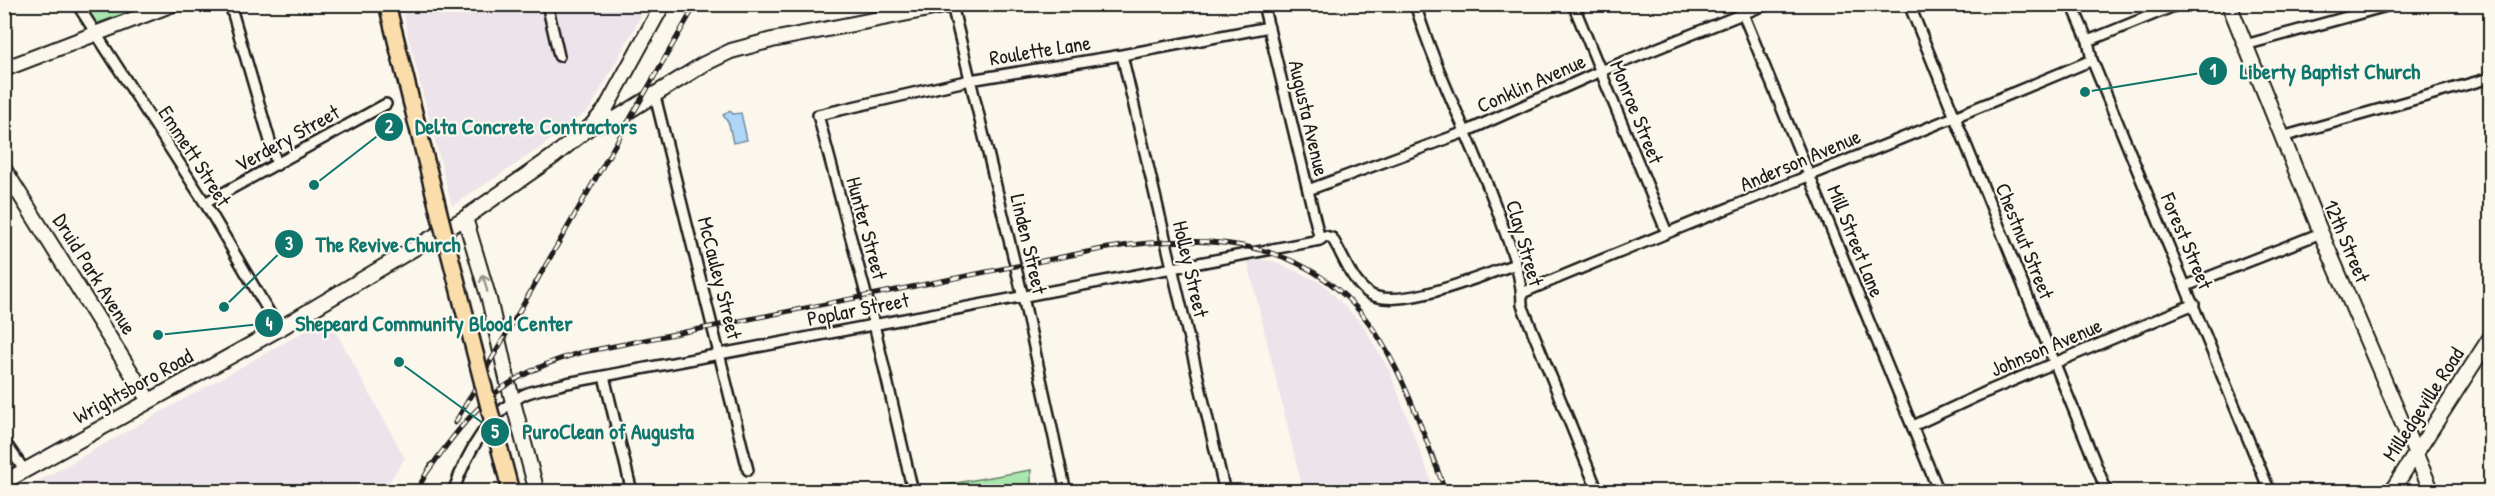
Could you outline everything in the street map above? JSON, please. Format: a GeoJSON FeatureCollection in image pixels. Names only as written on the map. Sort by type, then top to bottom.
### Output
{"type":"FeatureCollection","features":[{"type":"Feature","properties":{"kind":"main road"},"geometry":{"type":"LineString","coordinates":[[387,4],[511,492]]}},
{"type":"Feature","properties":{"kind":"street","name":"Emmett Street"},"geometry":{"type":"LineString","coordinates":[[77,4],[205,203],[279,329]]}},
{"type":"Feature","properties":{"kind":"street"},"geometry":{"type":"LineString","coordinates":[[4,69],[172,4]]}},
{"type":"Feature","properties":{"kind":"street"},"geometry":{"type":"LineString","coordinates":[[230,4],[277,165]]}},
{"type":"Feature","properties":{"kind":"street"},"geometry":{"type":"LineString","coordinates":[[547,4],[560,56]]}},
{"type":"Feature","properties":{"kind":"street"},"geometry":{"type":"LineString","coordinates":[[588,129],[605,110],[663,4]]}},
{"type":"Feature","properties":{"kind":"street","name":"Augusta Avenue"},"geometry":{"type":"LineString","coordinates":[[1263,4],[1320,240]]}},
{"type":"Feature","properties":{"kind":"street","name":"Clay Street"},"geometry":{"type":"LineString","coordinates":[[1415,4],[1424,32],[1488,183],[1516,264],[1522,305],[1598,492]]}},
{"type":"Feature","properties":{"kind":"street","name":"Monroe Street"},"geometry":{"type":"LineString","coordinates":[[1573,4],[1667,233]]}},
{"type":"Feature","properties":{"kind":"street","name":"Conklin Avenue"},"geometry":{"type":"LineString","coordinates":[[1308,190],[1465,132],[1741,9],[1767,4]]}},
{"type":"Feature","properties":{"kind":"street","name":"Chestnut Street"},"geometry":{"type":"LineString","coordinates":[[1910,4],[2107,492]]}},
{"type":"Feature","properties":{"kind":"street","name":"Forest Street"},"geometry":{"type":"LineString","coordinates":[[2072,4],[2088,41],[2092,60],[2270,492]]}},
{"type":"Feature","properties":{"kind":"street"},"geometry":{"type":"LineString","coordinates":[[2088,41],[2179,4]]}},
{"type":"Feature","properties":{"kind":"street","name":"12th Street"},"geometry":{"type":"LineString","coordinates":[[2229,4],[2321,233],[2432,492]]}},
{"type":"Feature","properties":{"kind":"street"},"geometry":{"type":"LineString","coordinates":[[2245,45],[2394,4]]}},
{"type":"Feature","properties":{"kind":"street","name":"Wrightsboro Road"},"geometry":{"type":"LineString","coordinates":[[4,482],[279,329],[465,218],[554,156],[588,129],[617,118],[704,64],[752,44],[953,5]]}},
{"type":"Feature","properties":{"kind":"street","name":"Linden Street"},"geometry":{"type":"LineString","coordinates":[[953,5],[1023,297],[1066,492]]}},
{"type":"Feature","properties":{"kind":"street","name":"Mill Street Lane"},"geometry":{"type":"LineString","coordinates":[[1741,9],[1939,492]]}},
{"type":"Feature","properties":{"kind":"street","name":"Roulette Lane"},"geometry":{"type":"LineString","coordinates":[[818,115],[970,80],[1122,55],[1269,27]]}},
{"type":"Feature","properties":{"kind":"street","name":"Holley Street"},"geometry":{"type":"LineString","coordinates":[[1122,55],[1225,492]]}},
{"type":"Feature","properties":{"kind":"street","name":"Anderson Avenue"},"geometry":{"type":"LineString","coordinates":[[1522,293],[1809,174],[1956,118],[2092,60]]}},
{"type":"Feature","properties":{"kind":"street"},"geometry":{"type":"LineString","coordinates":[[2282,137],[2490,78]]}},
{"type":"Feature","properties":{"kind":"street","name":"McCauley Street"},"geometry":{"type":"LineString","coordinates":[[655,96],[748,470]]}},
{"type":"Feature","properties":{"kind":"street","name":"Verdery Street"},"geometry":{"type":"LineString","coordinates":[[205,203],[386,104]]}},
{"type":"Feature","properties":{"kind":"street","name":"Hunter Street"},"geometry":{"type":"LineString","coordinates":[[818,115],[874,324],[913,492]]}},
{"type":"Feature","properties":{"kind":"street","name":"Druid Park Avenue"},"geometry":{"type":"LineString","coordinates":[[4,169],[149,401]]}},
{"type":"Feature","properties":{"kind":"street"},"geometry":{"type":"LineString","coordinates":[[465,218],[489,299],[537,492]]}},
{"type":"Feature","properties":{"kind":"street"},"geometry":{"type":"LineString","coordinates":[[2187,286],[2321,233]]}},
{"type":"Feature","properties":{"kind":"street"},"geometry":{"type":"LineString","coordinates":[[1320,240],[1325,236],[1332,238],[1350,271],[1367,292],[1383,298],[1418,297],[1516,264]]}},
{"type":"Feature","properties":{"kind":"street","name":"Poplar Street"},"geometry":{"type":"LineString","coordinates":[[453,492],[471,448],[513,402],[525,394],[604,376],[1320,240]]}},
{"type":"Feature","properties":{"kind":"street","name":"Johnson Avenue"},"geometry":{"type":"LineString","coordinates":[[1912,426],[1986,392],[2194,304]]}},
{"type":"Feature","properties":{"kind":"street","name":"Milledgeville Road"},"geometry":{"type":"LineString","coordinates":[[2391,492],[2490,339]]}},
{"type":"Feature","properties":{"kind":"street"},"geometry":{"type":"LineString","coordinates":[[604,376],[632,492]]}},
{"type":"Feature","properties":{"kind":"street"},"geometry":{"type":"LineString","coordinates":[[4,441],[25,471]]}},
{"type":"Feature","properties":{"kind":"shaded area"},"geometry":{"type":"Polygon","coordinates":[[[402,5],[647,5],[590,109],[537,150],[452,206],[402,5]]]}},
{"type":"Feature","properties":{"kind":"shaded area"},"geometry":{"type":"Polygon","coordinates":[[[1247,259],[1273,261],[1322,283],[1362,324],[1390,372],[1435,491],[1303,491],[1247,259]]]}},
{"type":"Feature","properties":{"kind":"shaded area"},"geometry":{"type":"Polygon","coordinates":[[[328,318],[405,458],[383,491],[21,491],[328,318]]]}},
{"type":"Feature","properties":{"kind":"green space"},"geometry":{"type":"Polygon","coordinates":[[[82,5],[149,5],[95,24],[82,5]]]}},
{"type":"Feature","properties":{"kind":"green space"},"geometry":{"type":"Polygon","coordinates":[[[1031,470],[1031,491],[932,491],[934,487],[1031,470]]]}},
{"type":"Feature","properties":{"kind":"water"},"geometry":{"type":"Polygon","coordinates":[[[730,111],[733,114],[741,113],[747,140],[733,143],[729,124],[723,115],[730,111]]]}},
{"type":"Feature","properties":{"kind":"railway"},"geometry":{"type":"LineString","coordinates":[[455,423],[696,4]]}},
{"type":"Feature","properties":{"kind":"railway"},"geometry":{"type":"LineString","coordinates":[[428,471],[460,428],[491,396],[529,372],[579,353],[1102,249],[1182,241],[1221,243],[1258,249],[1294,261],[1326,280],[1355,306],[1381,341],[1400,377],[1446,492]]}},
{"type":"Feature","properties":{"kind":"railway"},"geometry":{"type":"LineString","coordinates":[[416,492],[431,465]]}},
{"type":"Feature","properties":{"kind":"place","name":"Liberty Baptist Church"},"geometry":{"type":"Point","coordinates":[2085,92]}},
{"type":"Feature","properties":{"kind":"place","name":"Delta Concrete Contractors"},"geometry":{"type":"Point","coordinates":[314,185]}},
{"type":"Feature","properties":{"kind":"place","name":"The Revive Church"},"geometry":{"type":"Point","coordinates":[224,307]}},
{"type":"Feature","properties":{"kind":"place","name":"Shepeard Community Blood Center"},"geometry":{"type":"Point","coordinates":[158,335]}},
{"type":"Feature","properties":{"kind":"place","name":"PuroClean of Augusta"},"geometry":{"type":"Point","coordinates":[399,362]}}]}
